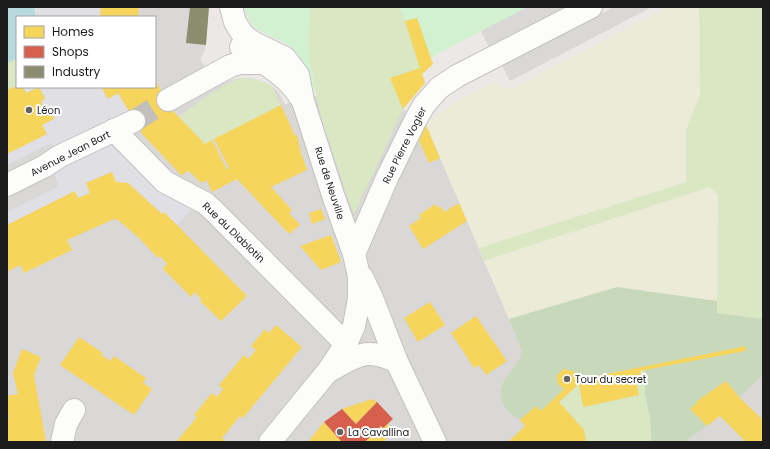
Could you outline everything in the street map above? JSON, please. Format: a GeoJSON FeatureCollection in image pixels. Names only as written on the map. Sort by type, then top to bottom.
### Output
{"type":"FeatureCollection","features":[{"type":"Feature","properties":{"kind":"street","name":"Rue de Neuville"},"geometry":{"type":"LineString","coordinates":[[226,7],[224,25],[230,38],[291,85],[303,101]]}},
{"type":"Feature","properties":{"kind":"street","name":"Rue de Neuville"},"geometry":{"type":"LineString","coordinates":[[231,7],[235,22],[243,35],[281,55],[294,68],[300,82],[303,101],[359,276],[359,299],[354,326],[346,344],[328,371],[270,442]]}},
{"type":"Feature","properties":{"kind":"street","name":"Rue Pierre Vogler"},"geometry":{"type":"LineString","coordinates":[[355,260],[387,178],[407,136],[424,105],[433,93],[457,76],[591,7]]}},
{"type":"Feature","properties":{"kind":"street"},"geometry":{"type":"LineString","coordinates":[[168,100],[230,66],[240,63],[262,63]]}},
{"type":"Feature","properties":{"kind":"street","name":"Avenue Jean Bart"},"geometry":{"type":"LineString","coordinates":[[7,185],[45,166],[60,156],[134,121]]}},
{"type":"Feature","properties":{"kind":"street","name":"Rue du Diablotin"},"geometry":{"type":"LineString","coordinates":[[114,130],[165,182],[205,203],[214,210],[346,344]]}},
{"type":"Feature","properties":{"kind":"street","name":"Rue de Neuville"},"geometry":{"type":"LineString","coordinates":[[355,260],[372,298],[397,362],[435,442]]}},
{"type":"Feature","properties":{"kind":"street"},"geometry":{"type":"LineString","coordinates":[[328,371],[364,354],[381,354],[397,362]]}},
{"type":"Feature","properties":{"kind":"street"},"geometry":{"type":"LineString","coordinates":[[62,442],[66,424],[74,410]]}},
{"type":"Feature","properties":{"kind":"shaded area"},"geometry":{"type":"Polygon","coordinates":[[[34,7],[209,7],[205,50],[200,59],[218,86],[231,80],[242,78],[259,80],[272,86],[279,93],[285,104],[317,96],[309,58],[310,7],[400,7],[405,21],[417,18],[433,64],[422,74],[425,83],[403,109],[426,125],[512,326],[763,319],[763,442],[7,442],[7,63],[16,58],[16,88],[156,88],[156,16],[36,16],[34,7]]]}},
{"type":"Feature","properties":{"kind":"shaded area"},"geometry":{"type":"Polygon","coordinates":[[[34,7],[101,7],[100,16],[36,16],[34,7]]]}},
{"type":"Feature","properties":{"kind":"shaded area"},"geometry":{"type":"Polygon","coordinates":[[[149,7],[167,7],[166,40],[156,39],[156,16],[149,16],[149,7]]]}},
{"type":"Feature","properties":{"kind":"shaded area"},"geometry":{"type":"Polygon","coordinates":[[[527,7],[566,7],[489,47],[481,31],[527,7]]]}},
{"type":"Feature","properties":{"kind":"shaded area"},"geometry":{"type":"Polygon","coordinates":[[[614,7],[652,7],[510,81],[502,65],[614,7]]]}},
{"type":"Feature","properties":{"kind":"shaded area"},"geometry":{"type":"Polygon","coordinates":[[[24,88],[37,88],[26,93],[24,88]]]}},
{"type":"Feature","properties":{"kind":"shaded area"},"geometry":{"type":"Polygon","coordinates":[[[40,88],[102,88],[108,99],[118,93],[129,111],[54,150],[51,143],[7,165],[7,154],[46,134],[42,125],[54,118],[48,106],[44,108],[41,101],[45,99],[40,88]]]}},
{"type":"Feature","properties":{"kind":"shaded area"},"geometry":{"type":"Polygon","coordinates":[[[105,140],[112,144],[117,144],[197,204],[177,225],[164,212],[162,214],[128,183],[116,182],[112,172],[86,183],[90,193],[78,198],[75,191],[7,225],[7,212],[59,186],[53,173],[105,140]]]}},
{"type":"Feature","properties":{"kind":"shaded area"},"geometry":{"type":"Polygon","coordinates":[[[51,143],[54,150],[7,173],[7,165],[51,143]]]}},
{"type":"Feature","properties":{"kind":"shaded area"},"geometry":{"type":"Polygon","coordinates":[[[53,173],[59,186],[42,195],[35,181],[53,173]]]}},
{"type":"Feature","properties":{"kind":"shaded area"},"geometry":{"type":"Polygon","coordinates":[[[29,184],[36,198],[14,208],[7,195],[29,184]]]}},
{"type":"Feature","properties":{"kind":"shaded area"},"geometry":{"type":"Polygon","coordinates":[[[230,194],[324,291],[317,307],[222,210],[230,194]]]}},
{"type":"Feature","properties":{"kind":"shaded area"},"geometry":{"type":"Polygon","coordinates":[[[310,409],[321,418],[302,442],[283,442],[310,409]]]}},
{"type":"Feature","properties":{"kind":"green space"},"geometry":{"type":"Polygon","coordinates":[[[244,7],[310,7],[308,40],[309,58],[315,89],[311,89],[297,62],[301,57],[290,46],[256,28],[247,16],[244,7]]]}},
{"type":"Feature","properties":{"kind":"green space"},"geometry":{"type":"Polygon","coordinates":[[[310,7],[400,7],[420,68],[390,78],[403,109],[355,212],[353,212],[322,122],[309,58],[308,40],[310,7]]]}},
{"type":"Feature","properties":{"kind":"green space"},"geometry":{"type":"Polygon","coordinates":[[[400,7],[527,7],[430,58],[417,18],[405,21],[400,7]]]}},
{"type":"Feature","properties":{"kind":"green space"},"geometry":{"type":"Polygon","coordinates":[[[668,7],[699,7],[700,95],[686,130],[686,182],[479,248],[426,125],[453,103],[494,82],[511,89],[668,7]]]}},
{"type":"Feature","properties":{"kind":"green space"},"geometry":{"type":"Polygon","coordinates":[[[699,7],[763,7],[763,319],[717,313],[718,195],[709,187],[484,261],[479,248],[686,182],[686,130],[700,95],[699,7]]]}},
{"type":"Feature","properties":{"kind":"green space"},"geometry":{"type":"Polygon","coordinates":[[[16,58],[16,86],[7,90],[7,63],[16,58]]]}},
{"type":"Feature","properties":{"kind":"green space"},"geometry":{"type":"Polygon","coordinates":[[[242,78],[259,80],[272,86],[281,105],[205,144],[179,117],[201,100],[225,85],[242,78]]]}},
{"type":"Feature","properties":{"kind":"green space"},"geometry":{"type":"Polygon","coordinates":[[[709,187],[718,195],[717,301],[617,287],[509,319],[484,261],[709,187]]]}},
{"type":"Feature","properties":{"kind":"green space"},"geometry":{"type":"Polygon","coordinates":[[[617,287],[717,301],[717,313],[763,319],[763,375],[739,397],[726,381],[697,401],[698,402],[691,409],[707,426],[684,442],[652,442],[650,419],[645,393],[645,370],[745,351],[746,346],[577,380],[577,375],[573,371],[564,369],[561,371],[557,379],[561,387],[564,389],[541,411],[536,406],[520,420],[510,413],[503,404],[501,398],[501,387],[507,376],[519,361],[522,350],[509,319],[617,287]]]}},
{"type":"Feature","properties":{"kind":"green space"},"geometry":{"type":"Polygon","coordinates":[[[645,370],[645,393],[650,419],[652,442],[585,442],[584,430],[559,402],[579,384],[583,407],[639,395],[635,378],[641,377],[640,371],[645,370]]]}},
{"type":"Feature","properties":{"kind":"water"},"geometry":{"type":"Polygon","coordinates":[[[7,7],[34,7],[36,16],[16,16],[16,58],[7,63],[7,7]]]}},
{"type":"Feature","properties":{"kind":"building: Homes"},"geometry":{"type":"Polygon","coordinates":[[[101,7],[139,7],[138,16],[100,16],[101,7]]]}},
{"type":"Feature","properties":{"kind":"building: Homes"},"geometry":{"type":"Polygon","coordinates":[[[417,18],[433,64],[422,74],[425,83],[403,109],[390,78],[420,68],[405,21],[417,18]]]}},
{"type":"Feature","properties":{"kind":"building: Homes"},"geometry":{"type":"Polygon","coordinates":[[[156,82],[173,111],[205,144],[212,140],[227,170],[229,168],[214,139],[281,105],[295,136],[297,135],[300,150],[307,170],[271,187],[292,210],[289,213],[300,225],[289,234],[237,179],[212,192],[207,180],[201,183],[189,171],[181,175],[143,135],[118,93],[108,99],[102,88],[156,88],[156,82]]]}},
{"type":"Feature","properties":{"kind":"building: Homes"},"geometry":{"type":"Polygon","coordinates":[[[16,86],[16,88],[24,88],[26,93],[40,88],[45,99],[41,101],[44,108],[48,106],[54,119],[42,125],[47,134],[7,154],[7,90],[16,86]]]}},
{"type":"Feature","properties":{"kind":"building: Homes"},"geometry":{"type":"Polygon","coordinates":[[[426,125],[440,158],[429,163],[419,140],[426,125]]]}},
{"type":"Feature","properties":{"kind":"building: Homes"},"geometry":{"type":"Polygon","coordinates":[[[112,172],[116,182],[128,183],[162,214],[164,212],[247,296],[221,321],[200,301],[202,300],[195,292],[191,297],[163,269],[167,264],[160,256],[158,258],[138,237],[118,220],[114,219],[67,240],[72,250],[24,273],[20,265],[7,272],[7,225],[75,191],[78,198],[90,193],[86,183],[112,172]]]}},
{"type":"Feature","properties":{"kind":"building: Homes"},"geometry":{"type":"Polygon","coordinates":[[[459,203],[467,221],[423,249],[409,226],[421,218],[419,215],[435,204],[438,208],[441,206],[444,212],[459,203]]]}},
{"type":"Feature","properties":{"kind":"building: Homes"},"geometry":{"type":"Polygon","coordinates":[[[321,209],[325,219],[312,224],[309,213],[321,209]]]}},
{"type":"Feature","properties":{"kind":"building: Homes"},"geometry":{"type":"Polygon","coordinates":[[[331,235],[341,262],[321,270],[300,246],[331,235]]]}},
{"type":"Feature","properties":{"kind":"building: Homes"},"geometry":{"type":"Polygon","coordinates":[[[430,302],[445,325],[418,342],[404,318],[430,302]]]}},
{"type":"Feature","properties":{"kind":"building: Homes"},"geometry":{"type":"Polygon","coordinates":[[[476,316],[507,361],[486,375],[479,365],[474,368],[451,333],[476,316]]]}},
{"type":"Feature","properties":{"kind":"building: Homes"},"geometry":{"type":"Polygon","coordinates":[[[276,325],[302,347],[243,418],[240,416],[222,438],[225,440],[223,442],[176,442],[197,417],[194,415],[212,393],[217,397],[223,389],[219,385],[244,355],[248,359],[256,350],[251,346],[265,329],[269,333],[276,325]]]}},
{"type":"Feature","properties":{"kind":"building: Homes"},"geometry":{"type":"Polygon","coordinates":[[[79,337],[103,353],[101,355],[111,361],[114,356],[146,378],[143,383],[152,389],[134,415],[60,365],[79,337]]]}},
{"type":"Feature","properties":{"kind":"building: Homes"},"geometry":{"type":"Polygon","coordinates":[[[746,346],[745,351],[640,371],[641,377],[635,378],[639,395],[583,407],[579,384],[559,402],[584,430],[585,442],[508,442],[525,426],[520,420],[536,406],[541,411],[564,389],[558,384],[557,375],[564,369],[573,371],[577,375],[577,380],[746,346]]]}},
{"type":"Feature","properties":{"kind":"building: Homes"},"geometry":{"type":"Polygon","coordinates":[[[22,349],[41,357],[34,375],[46,442],[7,442],[7,419],[9,418],[7,396],[18,394],[13,373],[22,349]]]}},
{"type":"Feature","properties":{"kind":"building: Homes"},"geometry":{"type":"Polygon","coordinates":[[[726,381],[739,397],[763,420],[763,442],[746,442],[720,416],[707,426],[690,409],[698,402],[697,401],[726,381]]]}},
{"type":"Feature","properties":{"kind":"building: Homes"},"geometry":{"type":"Polygon","coordinates":[[[372,399],[377,402],[356,424],[342,409],[372,399]]]}},
{"type":"Feature","properties":{"kind":"building: Homes"},"geometry":{"type":"Polygon","coordinates":[[[324,422],[340,440],[342,442],[308,442],[324,422]]]}},
{"type":"Feature","properties":{"kind":"building: Homes"},"geometry":{"type":"Polygon","coordinates":[[[387,424],[394,431],[383,442],[365,442],[381,426],[383,428],[387,424]]]}},
{"type":"Feature","properties":{"kind":"building: Shops"},"geometry":{"type":"Polygon","coordinates":[[[377,402],[393,419],[383,428],[381,426],[365,442],[342,442],[324,422],[342,409],[356,424],[377,402]]]}},
{"type":"Feature","properties":{"kind":"building: Industry"},"geometry":{"type":"Polygon","coordinates":[[[190,7],[209,7],[206,45],[186,43],[190,7]]]}},
{"type":"Feature","properties":{"kind":"tunnel"},"geometry":{"type":"LineString","coordinates":[[134,121],[168,100]]}},
{"type":"Feature","properties":{"kind":"place","name":"Léon"},"geometry":{"type":"Point","coordinates":[29,110]}},
{"type":"Feature","properties":{"kind":"place","name":"Tour du secret"},"geometry":{"type":"Point","coordinates":[567,379]}},
{"type":"Feature","properties":{"kind":"place","name":"La Cavallina"},"geometry":{"type":"Point","coordinates":[340,432]}}]}
